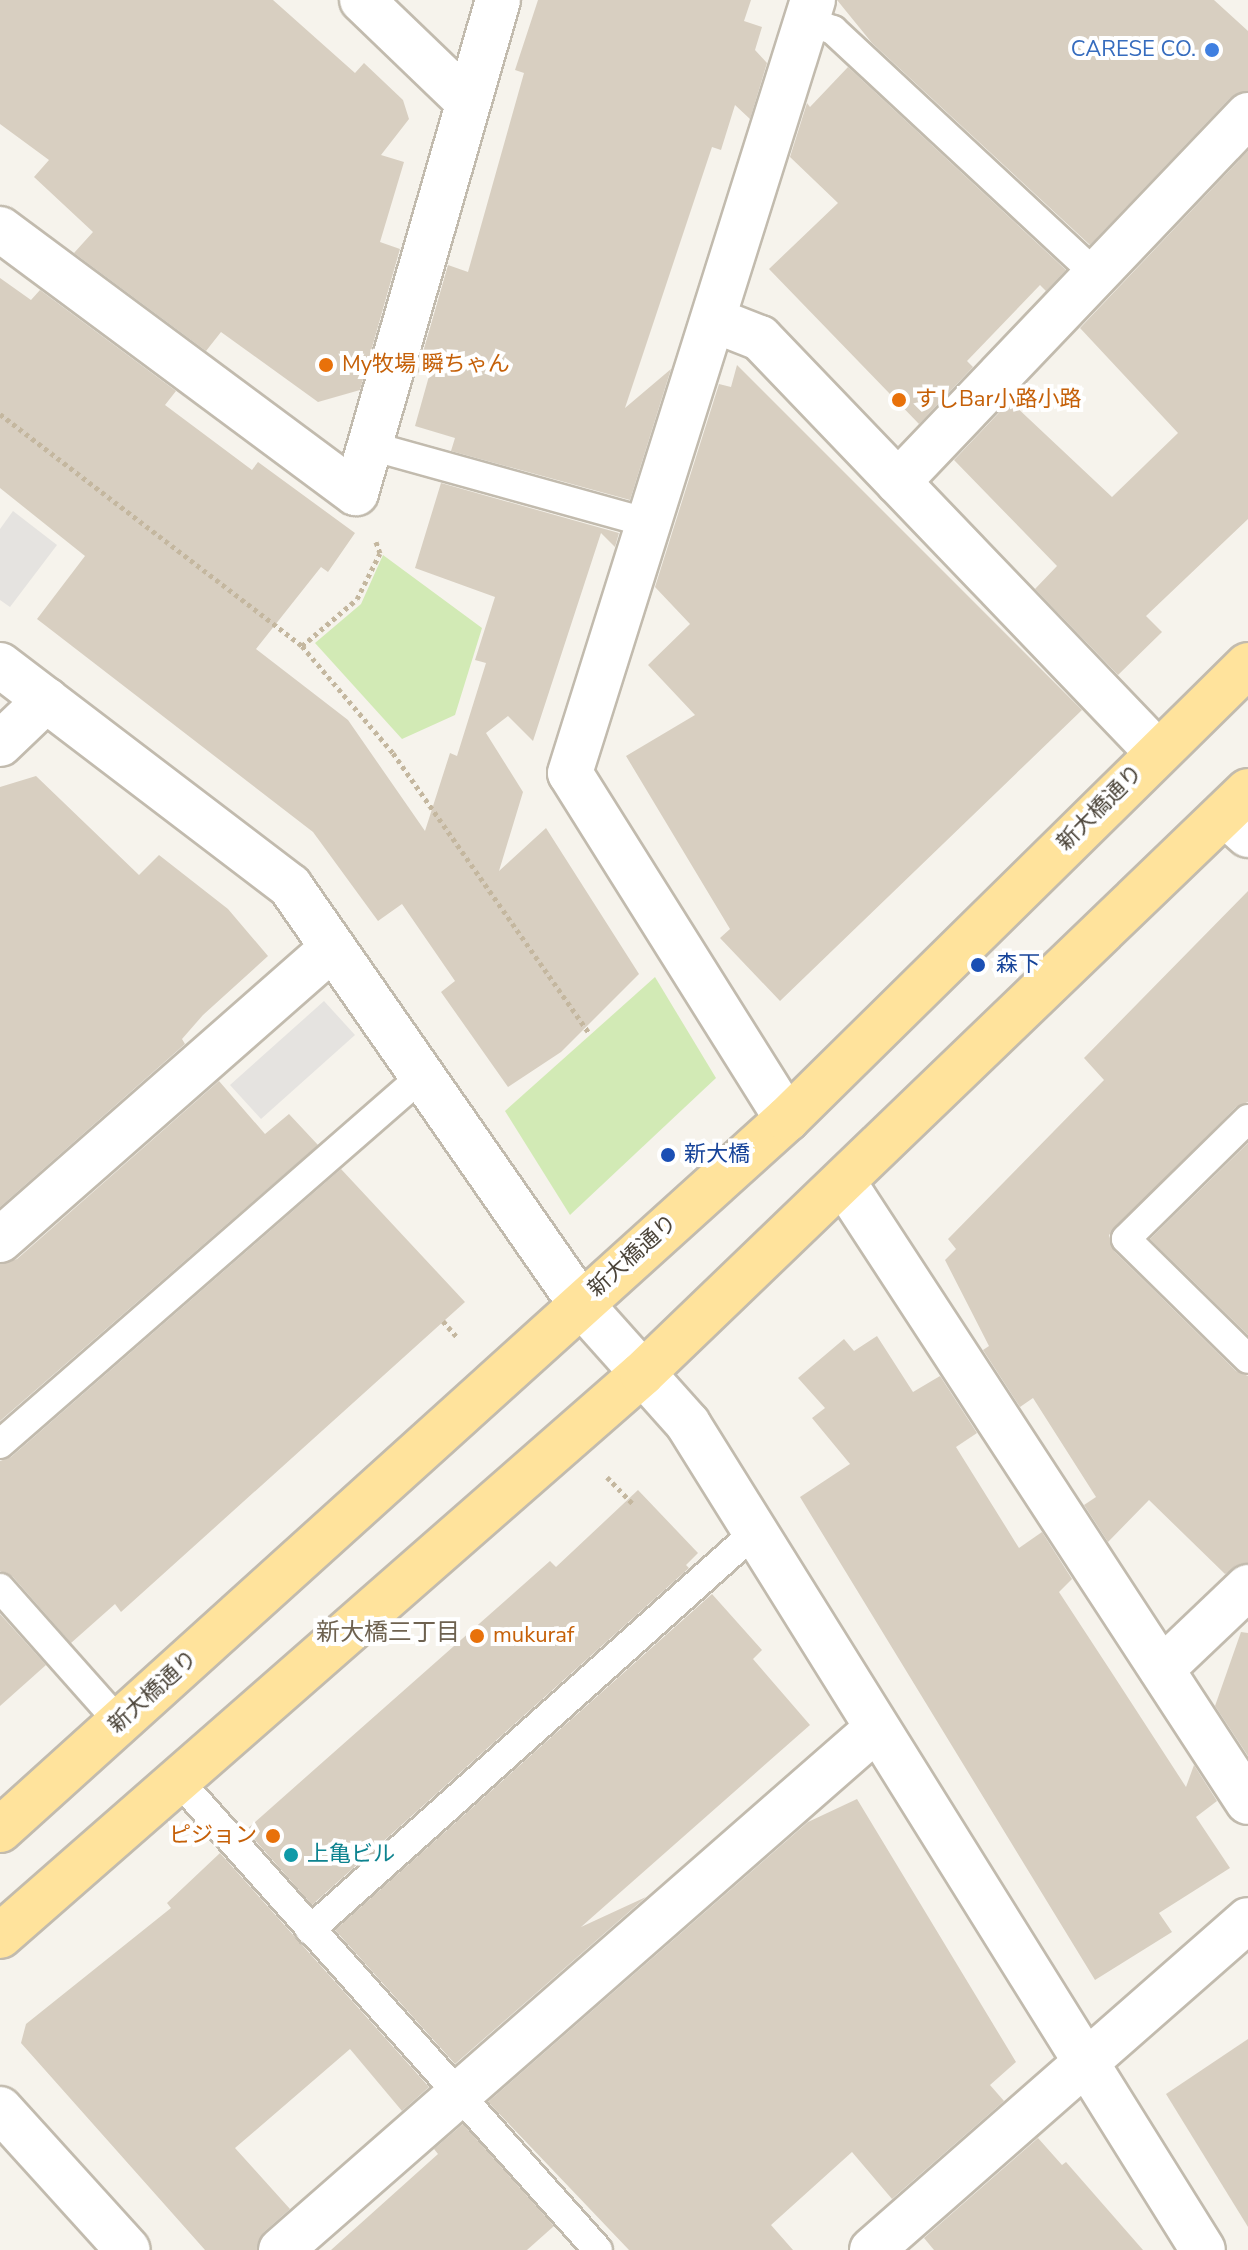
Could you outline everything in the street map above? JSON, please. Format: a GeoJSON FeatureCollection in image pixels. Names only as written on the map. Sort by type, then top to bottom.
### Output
{"type":"FeatureCollection","features":[{"type":"Feature","properties":{"kind":"main road","name":"新大橋通り"},"geometry":{"type":"LineString","coordinates":[[0,1830],[787,1119],[1248,665]]}},
{"type":"Feature","properties":{"kind":"main road"},"geometry":{"type":"LineString","coordinates":[[0,1936],[642,1374],[1241,813]]}},
{"type":"Feature","properties":{"kind":"street"},"geometry":{"type":"LineString","coordinates":[[362,0],[468,102]]}},
{"type":"Feature","properties":{"kind":"street"},"geometry":{"type":"LineString","coordinates":[[0,229],[356,493],[498,0]]}},
{"type":"Feature","properties":{"kind":"street"},"geometry":{"type":"LineString","coordinates":[[787,1119],[570,773],[652,524],[810,10]]}},
{"type":"Feature","properties":{"kind":"street"},"geometry":{"type":"LineString","coordinates":[[898,482],[1098,276],[1248,115]]}},
{"type":"Feature","properties":{"kind":"street"},"geometry":{"type":"LineString","coordinates":[[714,320],[760,338],[1157,752]]}},
{"type":"Feature","properties":{"kind":"street"},"geometry":{"type":"LineString","coordinates":[[0,665],[290,886],[580,1303],[688,1424],[875,1730],[1203,2250]]}},
{"type":"Feature","properties":{"kind":"street"},"geometry":{"type":"LineString","coordinates":[[0,744],[46,700]]}},
{"type":"Feature","properties":{"kind":"street"},"geometry":{"type":"LineString","coordinates":[[0,1240],[332,948]]}},
{"type":"Feature","properties":{"kind":"street"},"geometry":{"type":"LineString","coordinates":[[844,1183],[1248,1802]]}},
{"type":"Feature","properties":{"kind":"street"},"geometry":{"type":"LineString","coordinates":[[1162,1669],[1248,1587]]}},
{"type":"Feature","properties":{"kind":"street"},"geometry":{"type":"LineString","coordinates":[[281,2250],[875,1730]]}},
{"type":"Feature","properties":{"kind":"street"},"geometry":{"type":"LineString","coordinates":[[872,2250],[1248,1920]]}},
{"type":"Feature","properties":{"kind":"street"},"geometry":{"type":"LineString","coordinates":[[0,2109],[128,2250]]}},
{"type":"Feature","properties":{"kind":"lane"},"geometry":{"type":"LineString","coordinates":[[810,10],[1098,276]]}},
{"type":"Feature","properties":{"kind":"lane"},"geometry":{"type":"LineString","coordinates":[[371,446],[652,524]]}},
{"type":"Feature","properties":{"kind":"lane"},"geometry":{"type":"LineString","coordinates":[[0,1444],[421,1077]]}},
{"type":"Feature","properties":{"kind":"lane"},"geometry":{"type":"LineString","coordinates":[[1248,1119],[1126,1239],[1248,1359]]}},
{"type":"Feature","properties":{"kind":"lane"},"geometry":{"type":"LineString","coordinates":[[310,1930],[755,1532]]}},
{"type":"Feature","properties":{"kind":"lane"},"geometry":{"type":"LineString","coordinates":[[0,1588],[119,1722]]}},
{"type":"Feature","properties":{"kind":"lane"},"geometry":{"type":"LineString","coordinates":[[178,1780],[598,2250]]}},
{"type":"Feature","properties":{"kind":"path"},"geometry":{"type":"LineString","coordinates":[[0,414],[302,646],[393,753],[590,1034]]}},
{"type":"Feature","properties":{"kind":"path"},"geometry":{"type":"LineString","coordinates":[[302,646],[357,599],[380,553],[356,493]]}},
{"type":"Feature","properties":{"kind":"path"},"geometry":{"type":"LineString","coordinates":[[443,1321],[458,1338]]}},
{"type":"Feature","properties":{"kind":"path"},"geometry":{"type":"LineString","coordinates":[[607,1477],[633,1504]]}},
{"type":"Feature","properties":{"kind":"green space"},"geometry":{"type":"Polygon","coordinates":[[[383,555],[482,628],[455,715],[402,739],[315,643],[361,604],[383,555]]]}},
{"type":"Feature","properties":{"kind":"green space"},"geometry":{"type":"Polygon","coordinates":[[[655,977],[716,1078],[570,1215],[505,1111],[655,977]]]}},
{"type":"Feature","properties":{"kind":"shaded area"},"geometry":{"type":"Polygon","coordinates":[[[13,511],[57,545],[10,607],[0,600],[0,529],[13,511]]]}},
{"type":"Feature","properties":{"kind":"shaded area"},"geometry":{"type":"Polygon","coordinates":[[[324,1001],[355,1035],[261,1119],[230,1085],[324,1001]]]}},
{"type":"Feature","properties":{"kind":"building"},"geometry":{"type":"Polygon","coordinates":[[[0,0],[273,0],[355,73],[364,63],[403,100],[409,119],[381,155],[404,162],[380,242],[400,249],[360,390],[318,402],[221,332],[206,351],[74,253],[93,232],[34,177],[49,160],[0,124],[0,0]]]}},
{"type":"Feature","properties":{"kind":"building"},"geometry":{"type":"Polygon","coordinates":[[[538,0],[751,0],[744,21],[762,27],[755,50],[767,63],[750,119],[735,105],[721,150],[712,147],[625,408],[671,369],[630,500],[451,451],[455,438],[415,426],[431,369],[417,373],[448,265],[468,272],[524,73],[515,70],[538,0]]]}},
{"type":"Feature","properties":{"kind":"building"},"geometry":{"type":"Polygon","coordinates":[[[837,0],[1214,0],[1248,31],[1248,91],[1230,98],[1090,245],[872,43],[837,0]]]}},
{"type":"Feature","properties":{"kind":"building"},"geometry":{"type":"Polygon","coordinates":[[[848,67],[1066,270],[1046,291],[1040,285],[967,361],[973,367],[919,424],[769,269],[838,203],[790,157],[807,103],[810,107],[848,67]]]}},
{"type":"Feature","properties":{"kind":"building"},"geometry":{"type":"Polygon","coordinates":[[[1248,151],[1248,519],[1146,616],[1162,632],[1118,675],[1035,589],[1057,566],[954,460],[1010,401],[1112,497],[1178,433],[1080,328],[1248,151]]]}},
{"type":"Feature","properties":{"kind":"building"},"geometry":{"type":"Polygon","coordinates":[[[0,278],[31,300],[40,290],[176,391],[165,405],[252,470],[258,462],[355,533],[328,572],[321,567],[256,649],[348,720],[425,831],[450,753],[457,756],[486,663],[475,660],[495,597],[415,568],[441,483],[619,533],[615,547],[601,533],[533,741],[508,716],[486,733],[523,792],[499,871],[546,828],[639,974],[561,1052],[508,1087],[441,992],[455,981],[402,904],[378,921],[313,832],[37,619],[85,556],[0,488],[0,278]]]}},
{"type":"Feature","properties":{"kind":"building"},"geometry":{"type":"Polygon","coordinates":[[[737,365],[1082,710],[780,1001],[720,938],[730,929],[626,756],[695,715],[648,665],[690,624],[655,587],[719,384],[731,387],[737,365]]]}},
{"type":"Feature","properties":{"kind":"building"},"geometry":{"type":"Polygon","coordinates":[[[36,776],[139,875],[159,855],[228,909],[268,956],[203,1015],[182,1039],[185,1044],[0,1207],[0,787],[36,776]]]}},
{"type":"Feature","properties":{"kind":"building"},"geometry":{"type":"Polygon","coordinates":[[[1248,891],[1248,1102],[1236,1107],[1109,1235],[1114,1251],[1236,1371],[1248,1376],[1248,1563],[1225,1574],[1149,1500],[1108,1542],[1084,1505],[1096,1497],[1033,1398],[1020,1407],[983,1350],[989,1346],[945,1260],[956,1249],[948,1239],[1104,1080],[1084,1058],[1248,891]]]}},
{"type":"Feature","properties":{"kind":"building"},"geometry":{"type":"Polygon","coordinates":[[[219,1081],[265,1134],[289,1114],[318,1145],[0,1421],[0,1264],[17,1259],[219,1081]]]}},
{"type":"Feature","properties":{"kind":"building"},"geometry":{"type":"Polygon","coordinates":[[[1248,1143],[1248,1335],[1150,1239],[1248,1143]]]}},
{"type":"Feature","properties":{"kind":"building"},"geometry":{"type":"Polygon","coordinates":[[[341,1169],[465,1302],[121,1612],[115,1604],[71,1643],[13,1577],[0,1571],[0,1461],[11,1457],[341,1169]]]}},
{"type":"Feature","properties":{"kind":"building"},"geometry":{"type":"Polygon","coordinates":[[[877,1336],[913,1392],[940,1376],[977,1433],[956,1447],[1019,1548],[1042,1532],[1072,1579],[1059,1592],[1186,1787],[1194,1765],[1217,1801],[1196,1817],[1230,1868],[1159,1913],[1172,1932],[1095,1980],[800,1497],[850,1464],[812,1418],[825,1408],[798,1378],[844,1339],[854,1351],[877,1336]]]}},
{"type":"Feature","properties":{"kind":"building"},"geometry":{"type":"Polygon","coordinates":[[[638,1490],[698,1553],[686,1565],[689,1568],[312,1905],[246,1830],[550,1561],[556,1567],[638,1490]]]}},
{"type":"Feature","properties":{"kind":"building"},"geometry":{"type":"Polygon","coordinates":[[[712,1594],[762,1650],[753,1659],[810,1725],[581,1927],[646,1897],[455,2064],[335,1930],[712,1594]]]}},
{"type":"Feature","properties":{"kind":"building"},"geometry":{"type":"Polygon","coordinates":[[[0,1614],[46,1665],[0,1706],[0,1614]]]}},
{"type":"Feature","properties":{"kind":"building"},"geometry":{"type":"Polygon","coordinates":[[[1241,1632],[1248,1633],[1248,1756],[1215,1706],[1241,1632]]]}},
{"type":"Feature","properties":{"kind":"building"},"geometry":{"type":"Polygon","coordinates":[[[857,1799],[1016,2062],[990,2085],[1004,2101],[892,2199],[852,2152],[771,2225],[793,2250],[629,2250],[488,2102],[808,1822],[857,1799]]]}},
{"type":"Feature","properties":{"kind":"building"},"geometry":{"type":"Polygon","coordinates":[[[220,1853],[429,2087],[402,2111],[350,2049],[235,2148],[290,2209],[264,2232],[257,2250],[205,2250],[21,2043],[26,2024],[171,1908],[167,1903],[220,1853]]]}},
{"type":"Feature","properties":{"kind":"building"},"geometry":{"type":"Polygon","coordinates":[[[1248,2039],[1248,2227],[1166,2094],[1248,2039]]]}},
{"type":"Feature","properties":{"kind":"building"},"geometry":{"type":"Polygon","coordinates":[[[463,2124],[554,2226],[527,2250],[331,2250],[438,2154],[434,2149],[463,2124]]]}},
{"type":"Feature","properties":{"kind":"building"},"geometry":{"type":"Polygon","coordinates":[[[1038,2138],[1062,2165],[1066,2162],[1143,2250],[934,2250],[924,2238],[1038,2138]]]}},
{"type":"Feature","properties":{"kind":"place","name":"CARESE CO."},"geometry":{"type":"Point","coordinates":[1212,50]}},
{"type":"Feature","properties":{"kind":"place","name":"My牧場 瞬ちゃん"},"geometry":{"type":"Point","coordinates":[326,365]}},
{"type":"Feature","properties":{"kind":"place","name":"すしBar小路小路"},"geometry":{"type":"Point","coordinates":[899,400]}},
{"type":"Feature","properties":{"kind":"place","name":"森下"},"geometry":{"type":"Point","coordinates":[978,965]}},
{"type":"Feature","properties":{"kind":"place","name":"新大橋"},"geometry":{"type":"Point","coordinates":[668,1155]}},
{"type":"Feature","properties":{"kind":"place","name":"mukuraf"},"geometry":{"type":"Point","coordinates":[477,1636]}},
{"type":"Feature","properties":{"kind":"place","name":"ピジョン"},"geometry":{"type":"Point","coordinates":[273,1836]}},
{"type":"Feature","properties":{"kind":"place","name":"上亀ビル"},"geometry":{"type":"Point","coordinates":[291,1855]}},
{"type":"Feature","properties":{"kind":"district","name":"新大橋三丁目"},"geometry":{"type":"Point","coordinates":[388,1633]}}]}
